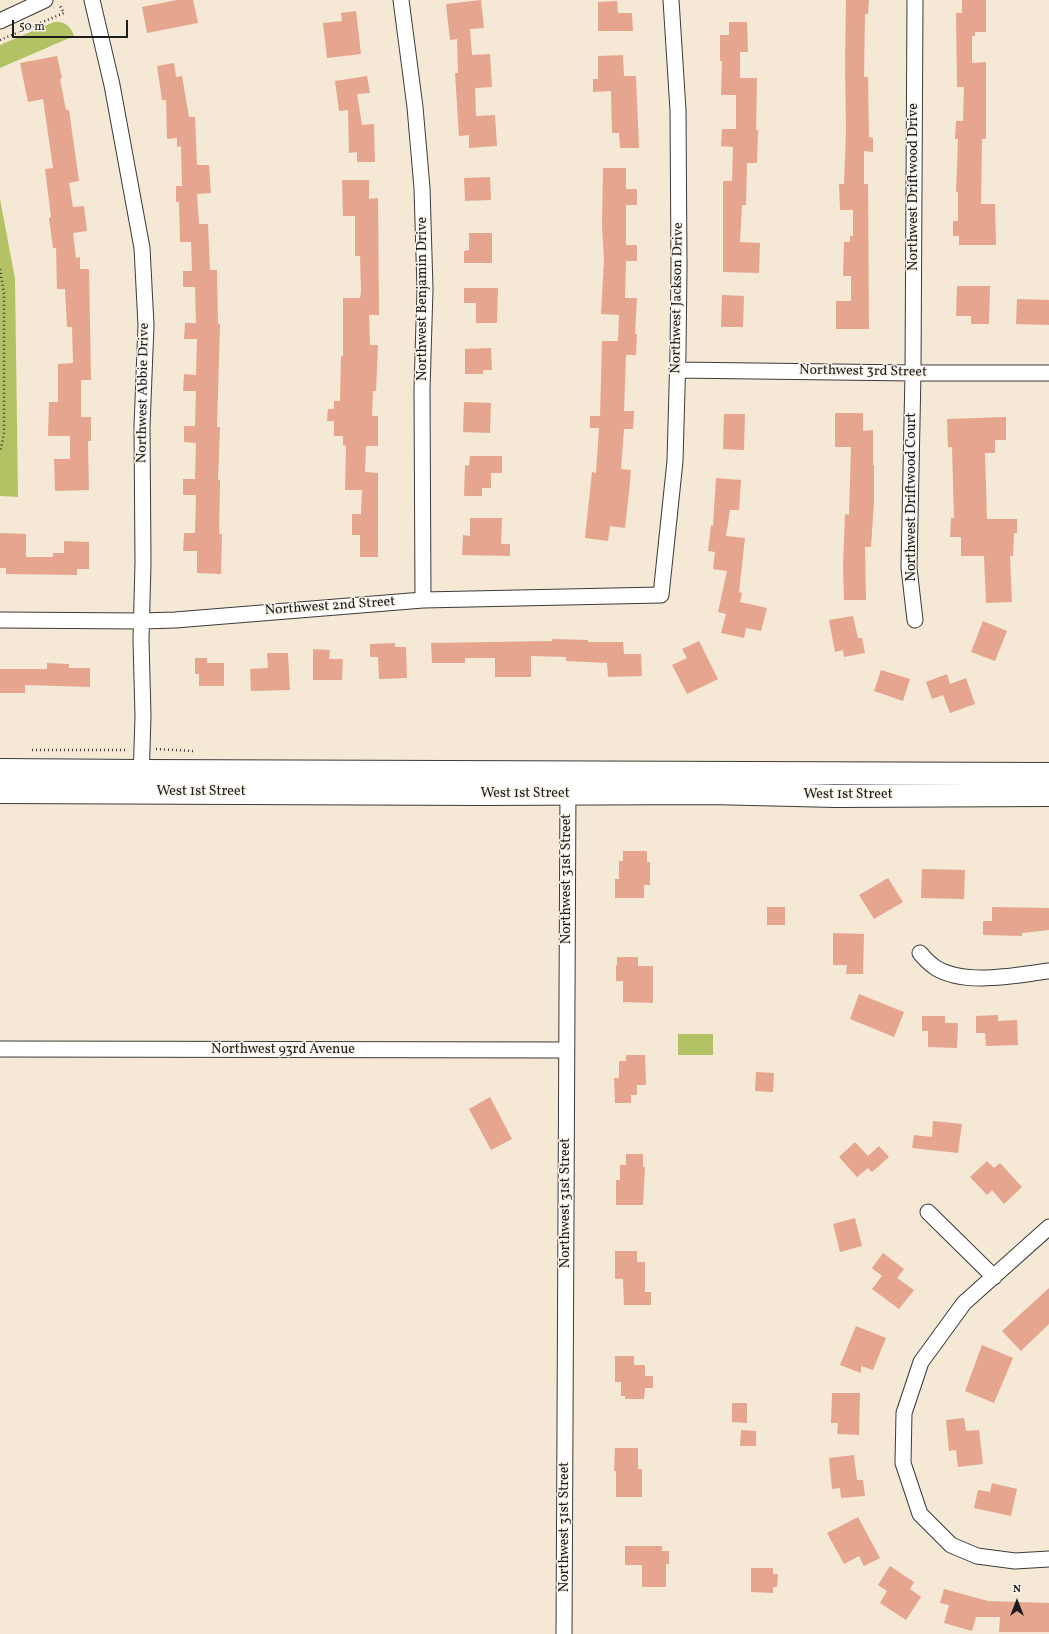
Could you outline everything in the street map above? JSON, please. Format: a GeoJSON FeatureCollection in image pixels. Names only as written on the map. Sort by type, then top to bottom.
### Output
{"type":"FeatureCollection","features":[{"type":"Feature","properties":{"kind":"main road","name":"West 1st Street"},"geometry":{"type":"LineString","coordinates":[[0,770],[141,782],[568,794],[710,793],[836,796],[1049,796]]}},
{"type":"Feature","properties":{"kind":"main road","name":"West 1st Street"},"geometry":{"type":"LineString","coordinates":[[0,792],[141,782],[567,772],[1049,774]]}},
{"type":"Feature","properties":{"kind":"street"},"geometry":{"type":"LineString","coordinates":[[0,21],[45,0]]}},
{"type":"Feature","properties":{"kind":"street","name":"Northwest Abbie Drive"},"geometry":{"type":"LineString","coordinates":[[92,0],[112,85],[128,165],[142,248],[146,325],[142,426],[143,716],[141,782]]}},
{"type":"Feature","properties":{"kind":"street","name":"Northwest Benjamin Drive"},"geometry":{"type":"LineString","coordinates":[[401,0],[415,107],[422,188],[425,289],[422,389],[423,600]]}},
{"type":"Feature","properties":{"kind":"street","name":"Northwest Jackson Drive"},"geometry":{"type":"LineString","coordinates":[[661,595],[675,462],[679,266],[678,110],[671,0]]}},
{"type":"Feature","properties":{"kind":"street","name":"Northwest Driftwood Drive"},"geometry":{"type":"LineString","coordinates":[[913,373],[915,0]]}},
{"type":"Feature","properties":{"kind":"street","name":"Northwest 3rd Street"},"geometry":{"type":"LineString","coordinates":[[677,370],[1049,373]]}},
{"type":"Feature","properties":{"kind":"street","name":"Northwest Driftwood Court"},"geometry":{"type":"LineString","coordinates":[[913,373],[909,568],[916,620]]}},
{"type":"Feature","properties":{"kind":"street","name":"Northwest 2nd Street"},"geometry":{"type":"LineString","coordinates":[[0,620],[175,620],[423,600],[661,595]]}},
{"type":"Feature","properties":{"kind":"street","name":"Northwest 31st Street"},"geometry":{"type":"LineString","coordinates":[[564,1634],[567,772]]}},
{"type":"Feature","properties":{"kind":"street"},"geometry":{"type":"LineString","coordinates":[[920,953],[937,968],[964,977],[1016,975],[1049,971]]}},
{"type":"Feature","properties":{"kind":"street","name":"Northwest 93rd Avenue"},"geometry":{"type":"LineString","coordinates":[[0,1049],[566,1050]]}},
{"type":"Feature","properties":{"kind":"street"},"geometry":{"type":"LineString","coordinates":[[928,1212],[994,1277]]}},
{"type":"Feature","properties":{"kind":"street"},"geometry":{"type":"LineString","coordinates":[[1049,1227],[964,1303],[921,1362],[904,1413],[903,1464],[920,1514],[951,1545],[977,1556],[1015,1561],[1049,1559]]}},
{"type":"Feature","properties":{"kind":"path"},"geometry":{"type":"LineString","coordinates":[[0,40],[64,13],[58,0]]}},
{"type":"Feature","properties":{"kind":"path"},"geometry":{"type":"LineString","coordinates":[[0,270],[4,294],[4,434],[0,452]]}},
{"type":"Feature","properties":{"kind":"green space"},"geometry":{"type":"Polygon","coordinates":[[[54,22],[61,22],[67,25],[71,29],[74,36],[0,68],[0,45],[54,22]]]}},
{"type":"Feature","properties":{"kind":"green space"},"geometry":{"type":"Polygon","coordinates":[[[0,199],[15,279],[18,497],[0,496],[0,199]]]}},
{"type":"Feature","properties":{"kind":"green space"},"geometry":{"type":"Polygon","coordinates":[[[678,1034],[713,1034],[713,1055],[678,1055],[678,1034]]]}},
{"type":"Feature","properties":{"kind":"building"},"geometry":{"type":"Polygon","coordinates":[[[177,0],[193,0],[198,23],[147,33],[142,7],[177,0]]]}},
{"type":"Feature","properties":{"kind":"building"},"geometry":{"type":"Polygon","coordinates":[[[481,0],[484,28],[470,29],[472,55],[490,54],[492,87],[475,88],[476,116],[495,115],[497,146],[469,148],[469,135],[459,136],[455,73],[458,73],[457,39],[450,40],[446,4],[481,0]]]}},
{"type":"Feature","properties":{"kind":"building"},"geometry":{"type":"Polygon","coordinates":[[[846,0],[869,0],[868,14],[865,14],[864,77],[868,77],[869,137],[873,138],[873,152],[864,151],[864,184],[868,184],[869,329],[836,329],[836,301],[851,301],[851,276],[843,276],[844,242],[850,242],[850,236],[853,236],[853,210],[840,210],[839,184],[844,184],[846,130],[846,0]]]}},
{"type":"Feature","properties":{"kind":"building"},"geometry":{"type":"Polygon","coordinates":[[[962,0],[986,0],[986,32],[975,32],[975,36],[972,36],[972,63],[986,62],[986,139],[982,139],[981,204],[995,204],[996,245],[959,245],[959,236],[953,236],[953,221],[958,221],[958,192],[956,192],[958,139],[955,139],[956,121],[963,121],[964,87],[957,87],[956,13],[962,13],[962,0]]]}},
{"type":"Feature","properties":{"kind":"building"},"geometry":{"type":"Polygon","coordinates":[[[617,1],[618,13],[632,13],[633,31],[598,31],[598,2],[617,1]]]}},
{"type":"Feature","properties":{"kind":"building"},"geometry":{"type":"Polygon","coordinates":[[[356,11],[361,54],[327,58],[323,23],[342,21],[341,13],[356,11]]]}},
{"type":"Feature","properties":{"kind":"building"},"geometry":{"type":"Polygon","coordinates":[[[729,22],[747,22],[748,52],[740,52],[740,78],[757,78],[757,163],[747,163],[746,205],[742,205],[740,242],[760,243],[759,273],[723,272],[723,181],[732,181],[733,147],[721,146],[722,129],[736,129],[736,95],[721,95],[722,61],[720,61],[720,35],[729,35],[729,22]]]}},
{"type":"Feature","properties":{"kind":"building"},"geometry":{"type":"Polygon","coordinates":[[[623,55],[624,76],[636,76],[639,148],[620,148],[619,133],[612,133],[611,91],[593,92],[593,79],[598,79],[598,56],[623,55]]]}},
{"type":"Feature","properties":{"kind":"building"},"geometry":{"type":"Polygon","coordinates":[[[57,56],[62,78],[60,79],[66,110],[69,110],[79,181],[69,183],[73,207],[84,206],[87,231],[73,233],[76,258],[80,257],[80,269],[89,269],[91,380],[81,380],[81,417],[91,417],[91,441],[88,441],[89,490],[55,491],[54,459],[70,459],[70,436],[48,436],[49,402],[58,402],[58,364],[73,363],[72,327],[67,327],[65,289],[57,289],[56,248],[53,248],[45,169],[53,168],[43,99],[28,102],[20,63],[57,56]]]}},
{"type":"Feature","properties":{"kind":"building"},"geometry":{"type":"Polygon","coordinates":[[[174,63],[176,77],[182,76],[189,117],[195,117],[197,165],[209,165],[211,193],[197,194],[199,224],[208,224],[210,270],[217,270],[218,324],[220,324],[217,427],[220,427],[218,480],[220,480],[219,534],[222,534],[221,574],[197,573],[197,551],[183,551],[184,533],[195,533],[196,495],[183,495],[183,479],[195,479],[196,443],[184,442],[184,426],[195,426],[196,391],[183,391],[184,374],[196,375],[197,339],[184,339],[185,323],[196,323],[195,287],[183,287],[183,271],[192,271],[191,242],[180,242],[179,202],[176,202],[176,186],[182,186],[181,146],[177,147],[177,138],[167,139],[166,100],[162,100],[157,66],[174,63]]]}},
{"type":"Feature","properties":{"kind":"building"},"geometry":{"type":"Polygon","coordinates":[[[367,76],[370,93],[357,94],[362,125],[374,124],[375,162],[357,162],[357,152],[349,153],[348,110],[339,111],[335,81],[367,76]]]}},
{"type":"Feature","properties":{"kind":"building"},"geometry":{"type":"Polygon","coordinates":[[[603,168],[626,168],[626,189],[637,189],[637,205],[626,205],[626,245],[637,245],[637,261],[626,261],[625,298],[637,298],[635,334],[637,334],[636,355],[626,355],[624,411],[634,411],[633,429],[624,429],[621,469],[631,470],[625,528],[610,526],[608,541],[585,538],[592,472],[596,473],[599,428],[590,428],[590,416],[600,416],[602,341],[618,341],[619,315],[601,314],[604,261],[602,225],[603,168]]]}},
{"type":"Feature","properties":{"kind":"building"},"geometry":{"type":"Polygon","coordinates":[[[490,177],[491,200],[465,201],[464,178],[490,177]]]}},
{"type":"Feature","properties":{"kind":"building"},"geometry":{"type":"Polygon","coordinates":[[[342,180],[369,180],[369,199],[378,198],[379,315],[369,315],[370,345],[378,345],[376,391],[373,391],[372,416],[378,416],[378,446],[366,446],[365,472],[378,473],[378,557],[360,557],[360,535],[352,535],[352,514],[361,514],[362,490],[345,490],[346,446],[343,445],[343,436],[334,436],[334,421],[327,421],[328,409],[334,409],[334,401],[340,401],[341,356],[343,356],[343,298],[360,298],[361,291],[360,256],[355,256],[355,216],[343,216],[342,180]]]}},
{"type":"Feature","properties":{"kind":"building"},"geometry":{"type":"Polygon","coordinates":[[[469,233],[492,233],[492,263],[464,263],[464,251],[469,250],[469,233]]]}},
{"type":"Feature","properties":{"kind":"building"},"geometry":{"type":"Polygon","coordinates":[[[957,286],[990,286],[989,324],[971,324],[971,316],[956,316],[957,286]]]}},
{"type":"Feature","properties":{"kind":"building"},"geometry":{"type":"Polygon","coordinates":[[[464,288],[498,288],[497,323],[476,323],[476,303],[464,303],[464,288]]]}},
{"type":"Feature","properties":{"kind":"building"},"geometry":{"type":"Polygon","coordinates":[[[722,295],[744,296],[743,327],[721,327],[722,295]]]}},
{"type":"Feature","properties":{"kind":"building"},"geometry":{"type":"Polygon","coordinates":[[[1017,299],[1049,300],[1049,325],[1016,324],[1017,299]]]}},
{"type":"Feature","properties":{"kind":"building"},"geometry":{"type":"Polygon","coordinates":[[[491,348],[492,370],[483,370],[483,374],[465,374],[465,349],[491,348]]]}},
{"type":"Feature","properties":{"kind":"building"},"geometry":{"type":"Polygon","coordinates":[[[464,402],[491,403],[490,433],[463,432],[464,402]]]}},
{"type":"Feature","properties":{"kind":"building"},"geometry":{"type":"Polygon","coordinates":[[[835,413],[863,413],[863,431],[873,430],[874,502],[871,547],[865,547],[866,600],[844,600],[843,566],[845,514],[849,515],[851,447],[835,447],[835,413]]]}},
{"type":"Feature","properties":{"kind":"building"},"geometry":{"type":"Polygon","coordinates":[[[724,414],[745,414],[744,450],[723,449],[724,414]]]}},
{"type":"Feature","properties":{"kind":"building"},"geometry":{"type":"Polygon","coordinates":[[[1006,417],[1006,440],[995,440],[995,453],[985,453],[987,519],[1017,519],[1017,533],[1014,533],[1013,556],[1010,556],[1012,602],[986,603],[984,556],[961,556],[961,537],[950,537],[951,518],[954,518],[952,447],[948,447],[947,419],[1006,417]]]}},
{"type":"Feature","properties":{"kind":"building"},"geometry":{"type":"Polygon","coordinates":[[[470,456],[502,456],[502,473],[491,473],[491,488],[482,488],[482,496],[464,496],[465,465],[469,466],[470,456]]]}},
{"type":"Feature","properties":{"kind":"building"},"geometry":{"type":"Polygon","coordinates":[[[716,478],[741,480],[739,510],[730,510],[726,536],[745,538],[739,592],[742,593],[740,602],[767,608],[761,631],[746,628],[744,638],[721,633],[726,614],[718,612],[727,571],[713,569],[715,552],[708,551],[711,525],[713,526],[716,478]]]}},
{"type":"Feature","properties":{"kind":"building"},"geometry":{"type":"Polygon","coordinates":[[[470,518],[502,518],[501,544],[510,544],[510,556],[462,555],[463,535],[470,536],[470,518]]]}},
{"type":"Feature","properties":{"kind":"building"},"geometry":{"type":"Polygon","coordinates":[[[0,533],[26,534],[26,557],[53,557],[53,553],[64,553],[64,541],[89,542],[89,569],[77,569],[77,575],[6,574],[6,568],[0,568],[0,533]]]}},
{"type":"Feature","properties":{"kind":"building"},"geometry":{"type":"Polygon","coordinates":[[[853,616],[858,638],[862,638],[865,653],[844,657],[843,650],[835,652],[829,620],[853,616]]]}},
{"type":"Feature","properties":{"kind":"building"},"geometry":{"type":"Polygon","coordinates":[[[983,621],[1007,631],[995,661],[971,652],[983,621]]]}},
{"type":"Feature","properties":{"kind":"building"},"geometry":{"type":"Polygon","coordinates":[[[552,639],[588,640],[588,642],[623,642],[624,654],[641,654],[642,676],[608,677],[607,663],[566,661],[566,657],[531,656],[531,677],[495,677],[495,658],[465,658],[465,663],[432,663],[431,643],[552,641],[552,639]]]}},
{"type":"Feature","properties":{"kind":"building"},"geometry":{"type":"Polygon","coordinates":[[[699,641],[718,679],[687,694],[672,665],[687,658],[682,649],[699,641]]]}},
{"type":"Feature","properties":{"kind":"building"},"geometry":{"type":"Polygon","coordinates":[[[395,643],[395,647],[406,647],[407,678],[379,679],[378,657],[370,657],[370,644],[395,643]]]}},
{"type":"Feature","properties":{"kind":"building"},"geometry":{"type":"Polygon","coordinates":[[[313,649],[330,650],[329,659],[343,659],[342,680],[313,680],[313,649]]]}},
{"type":"Feature","properties":{"kind":"building"},"geometry":{"type":"Polygon","coordinates":[[[267,653],[288,653],[290,690],[251,691],[250,669],[268,668],[267,653]]]}},
{"type":"Feature","properties":{"kind":"building"},"geometry":{"type":"Polygon","coordinates":[[[195,658],[207,658],[207,663],[224,663],[224,686],[199,686],[199,674],[195,674],[195,658]]]}},
{"type":"Feature","properties":{"kind":"building"},"geometry":{"type":"Polygon","coordinates":[[[47,663],[69,664],[69,668],[90,668],[90,687],[25,685],[25,693],[0,693],[0,669],[47,669],[47,663]]]}},
{"type":"Feature","properties":{"kind":"building"},"geometry":{"type":"Polygon","coordinates":[[[881,670],[910,679],[903,701],[874,691],[881,670]]]}},
{"type":"Feature","properties":{"kind":"building"},"geometry":{"type":"Polygon","coordinates":[[[947,674],[950,684],[966,678],[975,704],[950,713],[943,695],[932,699],[926,682],[947,674]]]}},
{"type":"Feature","properties":{"kind":"building"},"geometry":{"type":"Polygon","coordinates":[[[623,851],[647,851],[647,862],[650,862],[650,885],[644,885],[644,898],[615,898],[615,879],[619,879],[619,861],[623,861],[623,851]]]}},
{"type":"Feature","properties":{"kind":"building"},"geometry":{"type":"Polygon","coordinates":[[[922,869],[965,870],[964,899],[921,898],[922,869]]]}},
{"type":"Feature","properties":{"kind":"building"},"geometry":{"type":"Polygon","coordinates":[[[888,878],[903,902],[874,919],[859,895],[888,878]]]}},
{"type":"Feature","properties":{"kind":"building"},"geometry":{"type":"Polygon","coordinates":[[[767,907],[785,907],[785,925],[767,925],[767,907]]]}},
{"type":"Feature","properties":{"kind":"building"},"geometry":{"type":"Polygon","coordinates":[[[992,907],[1049,908],[1049,930],[1022,933],[1022,936],[983,935],[983,921],[992,921],[992,907]]]}},
{"type":"Feature","properties":{"kind":"building"},"geometry":{"type":"Polygon","coordinates":[[[833,933],[864,934],[863,974],[846,974],[847,965],[833,965],[833,933]]]}},
{"type":"Feature","properties":{"kind":"building"},"geometry":{"type":"Polygon","coordinates":[[[617,957],[638,957],[638,966],[653,966],[653,1003],[623,1002],[623,981],[616,981],[617,957]]]}},
{"type":"Feature","properties":{"kind":"building"},"geometry":{"type":"Polygon","coordinates":[[[859,994],[904,1012],[894,1037],[850,1019],[859,994]]]}},
{"type":"Feature","properties":{"kind":"building"},"geometry":{"type":"Polygon","coordinates":[[[998,1015],[998,1021],[1017,1020],[1018,1045],[986,1046],[985,1033],[976,1033],[976,1016],[998,1015]]]}},
{"type":"Feature","properties":{"kind":"building"},"geometry":{"type":"Polygon","coordinates":[[[922,1016],[945,1016],[945,1023],[958,1023],[957,1048],[928,1047],[928,1031],[922,1031],[922,1016]]]}},
{"type":"Feature","properties":{"kind":"building"},"geometry":{"type":"Polygon","coordinates":[[[626,1055],[645,1055],[646,1085],[637,1085],[637,1095],[631,1095],[631,1103],[615,1103],[614,1078],[619,1078],[619,1061],[626,1061],[626,1055]]]}},
{"type":"Feature","properties":{"kind":"building"},"geometry":{"type":"Polygon","coordinates":[[[756,1072],[774,1073],[773,1092],[755,1091],[756,1072]]]}},
{"type":"Feature","properties":{"kind":"building"},"geometry":{"type":"Polygon","coordinates":[[[490,1097],[512,1139],[491,1150],[469,1109],[490,1097]]]}},
{"type":"Feature","properties":{"kind":"building"},"geometry":{"type":"Polygon","coordinates":[[[933,1121],[962,1124],[958,1153],[912,1148],[914,1135],[932,1137],[933,1121]]]}},
{"type":"Feature","properties":{"kind":"building"},"geometry":{"type":"Polygon","coordinates":[[[855,1142],[868,1156],[879,1146],[889,1157],[872,1172],[868,1168],[857,1177],[839,1157],[855,1142]]]}},
{"type":"Feature","properties":{"kind":"building"},"geometry":{"type":"Polygon","coordinates":[[[626,1154],[643,1154],[643,1167],[645,1167],[643,1205],[616,1205],[616,1180],[620,1180],[620,1165],[626,1165],[626,1154]]]}},
{"type":"Feature","properties":{"kind":"building"},"geometry":{"type":"Polygon","coordinates":[[[987,1161],[994,1168],[1000,1163],[1022,1187],[1004,1204],[992,1190],[987,1195],[970,1177],[987,1161]]]}},
{"type":"Feature","properties":{"kind":"building"},"geometry":{"type":"Polygon","coordinates":[[[855,1218],[862,1246],[840,1252],[833,1224],[855,1218]]]}},
{"type":"Feature","properties":{"kind":"building"},"geometry":{"type":"Polygon","coordinates":[[[615,1251],[637,1251],[637,1262],[645,1262],[645,1292],[651,1292],[651,1305],[624,1305],[623,1279],[615,1279],[615,1251]]]}},
{"type":"Feature","properties":{"kind":"building"},"geometry":{"type":"Polygon","coordinates":[[[883,1253],[904,1269],[897,1278],[914,1290],[899,1309],[872,1289],[882,1276],[872,1268],[883,1253]]]}},
{"type":"Feature","properties":{"kind":"building"},"geometry":{"type":"Polygon","coordinates":[[[1049,1288],[1049,1324],[1021,1351],[1002,1331],[1049,1288]]]}},
{"type":"Feature","properties":{"kind":"building"},"geometry":{"type":"Polygon","coordinates":[[[856,1326],[886,1338],[873,1370],[861,1366],[861,1373],[840,1365],[856,1326]]]}},
{"type":"Feature","properties":{"kind":"building"},"geometry":{"type":"Polygon","coordinates":[[[982,1345],[1013,1358],[994,1403],[965,1391],[982,1345]]]}},
{"type":"Feature","properties":{"kind":"building"},"geometry":{"type":"Polygon","coordinates":[[[615,1356],[634,1356],[634,1365],[645,1365],[645,1376],[653,1376],[653,1388],[645,1388],[644,1399],[625,1399],[625,1396],[621,1396],[621,1382],[615,1382],[615,1356]]]}},
{"type":"Feature","properties":{"kind":"building"},"geometry":{"type":"Polygon","coordinates":[[[832,1393],[860,1393],[859,1435],[837,1434],[838,1423],[831,1423],[832,1393]]]}},
{"type":"Feature","properties":{"kind":"building"},"geometry":{"type":"Polygon","coordinates":[[[732,1403],[747,1403],[747,1423],[732,1422],[732,1403]]]}},
{"type":"Feature","properties":{"kind":"building"},"geometry":{"type":"Polygon","coordinates":[[[964,1418],[966,1431],[979,1430],[983,1464],[958,1467],[956,1450],[949,1451],[946,1420],[964,1418]]]}},
{"type":"Feature","properties":{"kind":"building"},"geometry":{"type":"Polygon","coordinates":[[[741,1430],[756,1431],[756,1446],[740,1446],[741,1430]]]}},
{"type":"Feature","properties":{"kind":"building"},"geometry":{"type":"Polygon","coordinates":[[[615,1448],[638,1448],[638,1469],[642,1469],[642,1497],[616,1497],[616,1471],[614,1471],[615,1448]]]}},
{"type":"Feature","properties":{"kind":"building"},"geometry":{"type":"Polygon","coordinates":[[[854,1455],[857,1480],[863,1480],[865,1496],[841,1498],[840,1488],[832,1489],[829,1458],[854,1455]]]}},
{"type":"Feature","properties":{"kind":"building"},"geometry":{"type":"Polygon","coordinates":[[[992,1483],[1017,1489],[1011,1516],[974,1508],[978,1490],[990,1492],[992,1483]]]}},
{"type":"Feature","properties":{"kind":"building"},"geometry":{"type":"Polygon","coordinates":[[[858,1517],[880,1558],[864,1566],[859,1556],[844,1564],[827,1533],[858,1517]]]}},
{"type":"Feature","properties":{"kind":"building"},"geometry":{"type":"Polygon","coordinates":[[[625,1546],[662,1546],[662,1551],[669,1551],[669,1564],[666,1564],[666,1587],[642,1587],[642,1565],[625,1565],[625,1546]]]}},
{"type":"Feature","properties":{"kind":"building"},"geometry":{"type":"Polygon","coordinates":[[[890,1566],[914,1582],[910,1589],[921,1597],[906,1620],[880,1603],[887,1591],[878,1585],[890,1566]]]}},
{"type":"Feature","properties":{"kind":"building"},"geometry":{"type":"Polygon","coordinates":[[[751,1568],[773,1568],[773,1574],[778,1574],[777,1587],[773,1587],[773,1593],[751,1592],[751,1568]]]}},
{"type":"Feature","properties":{"kind":"building"},"geometry":{"type":"Polygon","coordinates":[[[944,1589],[988,1601],[1049,1603],[1049,1632],[999,1632],[1000,1617],[976,1617],[972,1631],[944,1623],[949,1605],[940,1603],[944,1589]]]}}]}
